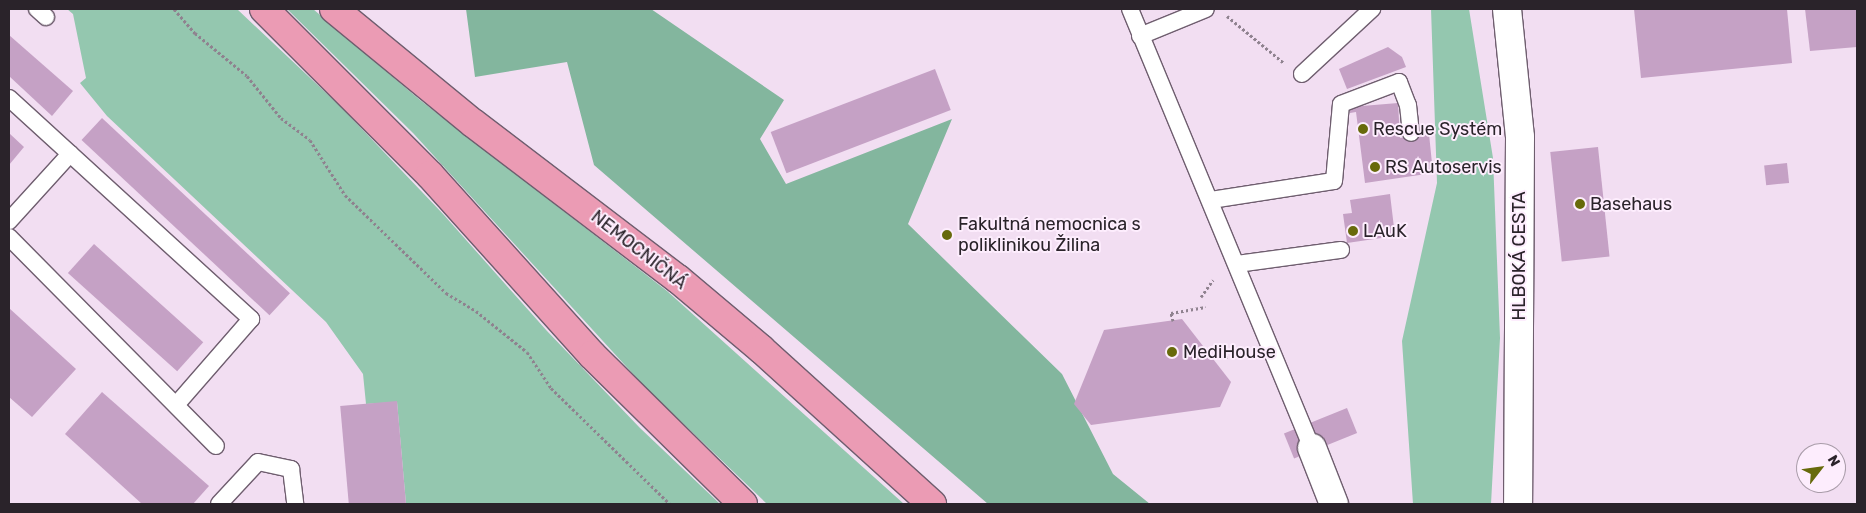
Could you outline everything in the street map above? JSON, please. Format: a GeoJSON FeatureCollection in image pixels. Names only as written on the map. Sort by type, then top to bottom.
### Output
{"type":"FeatureCollection","features":[{"type":"Feature","properties":{"kind":"main road"},"geometry":{"type":"LineString","coordinates":[[264,9],[430,176],[592,355],[743,504]]}},
{"type":"Feature","properties":{"kind":"main road","name":"NEMOCNIČNÁ"},"geometry":{"type":"LineString","coordinates":[[334,9],[473,123],[678,279],[761,349],[932,504]]}},
{"type":"Feature","properties":{"kind":"street","name":"HLBOKÁ CESTA"},"geometry":{"type":"LineString","coordinates":[[1507,9],[1520,137],[1518,504]]}},
{"type":"Feature","properties":{"kind":"street"},"geometry":{"type":"LineString","coordinates":[[1312,448],[1328,501]]}},
{"type":"Feature","properties":{"kind":"lane"},"geometry":{"type":"LineString","coordinates":[[1130,9],[1312,448]]}},
{"type":"Feature","properties":{"kind":"lane"},"geometry":{"type":"LineString","coordinates":[[1140,36],[1206,9]]}},
{"type":"Feature","properties":{"kind":"lane"},"geometry":{"type":"LineString","coordinates":[[1296,71],[1372,9]]}},
{"type":"Feature","properties":{"kind":"lane"},"geometry":{"type":"LineString","coordinates":[[1210,200],[1334,182],[1341,104],[1400,82],[1408,105],[1410,133]]}},
{"type":"Feature","properties":{"kind":"lane"},"geometry":{"type":"LineString","coordinates":[[9,98],[252,319],[176,405]]}},
{"type":"Feature","properties":{"kind":"lane"},"geometry":{"type":"LineString","coordinates":[[9,222],[70,154]]}},
{"type":"Feature","properties":{"kind":"lane"},"geometry":{"type":"LineString","coordinates":[[9,237],[216,446]]}},
{"type":"Feature","properties":{"kind":"lane"},"geometry":{"type":"LineString","coordinates":[[1237,264],[1341,250]]}},
{"type":"Feature","properties":{"kind":"lane"},"geometry":{"type":"LineString","coordinates":[[219,504],[258,462],[291,469],[295,504]]}},
{"type":"Feature","properties":{"kind":"path"},"geometry":{"type":"LineString","coordinates":[[174,9],[195,33],[247,76],[282,118],[310,140],[345,194],[446,293],[476,311],[527,352],[551,388],[670,504]]}},
{"type":"Feature","properties":{"kind":"path"},"geometry":{"type":"LineString","coordinates":[[1220,9],[1239,29],[1296,71]]}},
{"type":"Feature","properties":{"kind":"path"},"geometry":{"type":"LineString","coordinates":[[1201,297],[1213,280]]}},
{"type":"Feature","properties":{"kind":"path"},"geometry":{"type":"LineString","coordinates":[[1172,321],[1171,313],[1205,307]]}},
{"type":"Feature","properties":{"kind":"path"},"geometry":{"type":"LineString","coordinates":[[1226,357],[1234,357]]}},
{"type":"Feature","properties":{"kind":"green space"},"geometry":{"type":"Polygon","coordinates":[[[67,9],[237,9],[341,107],[443,214],[547,331],[640,428],[720,504],[406,504],[397,402],[366,404],[363,374],[326,322],[107,116],[80,83],[86,78],[73,14],[67,9]]]}},
{"type":"Feature","properties":{"kind":"green space"},"geometry":{"type":"Polygon","coordinates":[[[287,9],[313,9],[420,100],[667,291],[904,504],[767,504],[644,386],[413,133],[287,9]]]}},
{"type":"Feature","properties":{"kind":"green space"},"geometry":{"type":"Polygon","coordinates":[[[466,9],[651,9],[784,100],[760,139],[786,184],[952,119],[908,224],[1062,374],[1113,474],[1150,504],[988,504],[594,165],[567,62],[475,77],[466,9]]]}},
{"type":"Feature","properties":{"kind":"green space"},"geometry":{"type":"Polygon","coordinates":[[[1431,9],[1469,9],[1493,158],[1500,338],[1491,504],[1413,504],[1402,341],[1437,183],[1431,9]]]}},
{"type":"Feature","properties":{"kind":"building"},"geometry":{"type":"Polygon","coordinates":[[[1634,9],[1787,9],[1792,63],[1641,78],[1634,9]]]}},
{"type":"Feature","properties":{"kind":"building"},"geometry":{"type":"Polygon","coordinates":[[[1805,9],[1857,9],[1857,47],[1810,51],[1805,9]]]}},
{"type":"Feature","properties":{"kind":"building"},"geometry":{"type":"Polygon","coordinates":[[[9,35],[73,91],[52,116],[9,76],[9,35]]]}},
{"type":"Feature","properties":{"kind":"building"},"geometry":{"type":"Polygon","coordinates":[[[1388,47],[1402,57],[1406,67],[1347,89],[1339,69],[1388,47]]]}},
{"type":"Feature","properties":{"kind":"building"},"geometry":{"type":"Polygon","coordinates":[[[935,69],[951,110],[786,173],[771,132],[935,69]]]}},
{"type":"Feature","properties":{"kind":"building"},"geometry":{"type":"Polygon","coordinates":[[[1398,103],[1400,138],[1429,134],[1433,173],[1365,183],[1356,112],[1350,113],[1350,107],[1398,103]]]}},
{"type":"Feature","properties":{"kind":"building"},"geometry":{"type":"Polygon","coordinates":[[[102,118],[290,293],[269,315],[82,140],[102,118]]]}},
{"type":"Feature","properties":{"kind":"building"},"geometry":{"type":"Polygon","coordinates":[[[9,133],[24,147],[9,165],[9,133]]]}},
{"type":"Feature","properties":{"kind":"building","name":"Basehaus"},"geometry":{"type":"Polygon","coordinates":[[[1598,147],[1609,256],[1562,261],[1550,152],[1598,147]]]}},
{"type":"Feature","properties":{"kind":"building"},"geometry":{"type":"Polygon","coordinates":[[[1787,163],[1789,183],[1766,185],[1764,165],[1787,163]]]}},
{"type":"Feature","properties":{"kind":"building"},"geometry":{"type":"Polygon","coordinates":[[[1390,194],[1395,236],[1347,243],[1343,214],[1352,213],[1350,200],[1390,194]]]}},
{"type":"Feature","properties":{"kind":"building"},"geometry":{"type":"Polygon","coordinates":[[[94,244],[203,342],[177,371],[68,273],[94,244]]]}},
{"type":"Feature","properties":{"kind":"building"},"geometry":{"type":"Polygon","coordinates":[[[9,308],[76,369],[32,417],[9,397],[9,308]]]}},
{"type":"Feature","properties":{"kind":"building"},"geometry":{"type":"Polygon","coordinates":[[[1182,319],[1231,382],[1220,407],[1091,425],[1074,404],[1104,330],[1182,319]]]}},
{"type":"Feature","properties":{"kind":"building"},"geometry":{"type":"Polygon","coordinates":[[[102,392],[209,486],[193,504],[142,504],[65,434],[102,392]]]}},
{"type":"Feature","properties":{"kind":"building"},"geometry":{"type":"Polygon","coordinates":[[[397,401],[406,504],[349,504],[340,406],[397,401]]]}},
{"type":"Feature","properties":{"kind":"building"},"geometry":{"type":"Polygon","coordinates":[[[1347,408],[1357,433],[1294,459],[1284,433],[1347,408]]]}},
{"type":"Feature","properties":{"kind":"place","name":"Rescue Systém"},"geometry":{"type":"Point","coordinates":[1363,129]}},
{"type":"Feature","properties":{"kind":"place","name":"RS Autoservis"},"geometry":{"type":"Point","coordinates":[1375,167]}},
{"type":"Feature","properties":{"kind":"place","name":"Basehaus"},"geometry":{"type":"Point","coordinates":[1580,204]}},
{"type":"Feature","properties":{"kind":"place","name":"LAuK"},"geometry":{"type":"Point","coordinates":[1353,231]}},
{"type":"Feature","properties":{"kind":"place","name":"Fakultná nemocnica s poliklinikou Žilina"},"geometry":{"type":"Point","coordinates":[947,235]}},
{"type":"Feature","properties":{"kind":"place","name":"MediHouse"},"geometry":{"type":"Point","coordinates":[1172,352]}}]}
